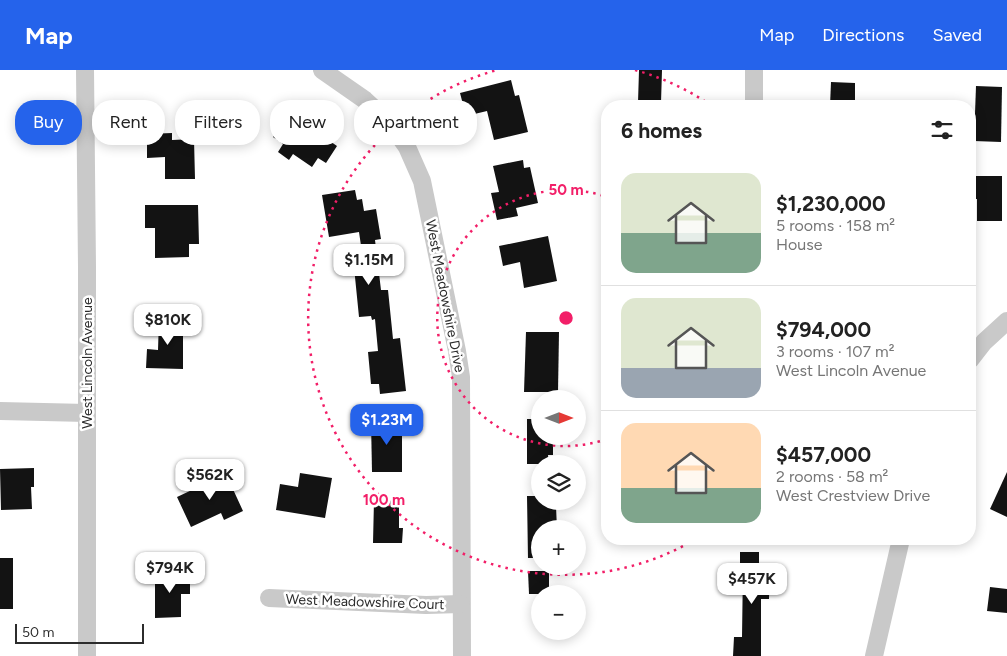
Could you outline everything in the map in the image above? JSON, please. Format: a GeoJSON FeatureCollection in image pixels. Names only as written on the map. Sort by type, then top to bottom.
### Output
{"type":"FeatureCollection","features":[{"type":"Feature","properties":{"kind":"street","name":"West Lincoln Avenue"},"geometry":{"type":"LineString","coordinates":[[85,70],[87,656]]}},
{"type":"Feature","properties":{"kind":"street","name":"West Meadowshire Drive"},"geometry":{"type":"LineString","coordinates":[[322,70],[365,100],[390,123],[407,146],[422,181],[461,377],[462,656]]}},
{"type":"Feature","properties":{"kind":"street"},"geometry":{"type":"LineString","coordinates":[[754,70],[754,100]]}},
{"type":"Feature","properties":{"kind":"street"},"geometry":{"type":"LineString","coordinates":[[976,352],[984,342],[1007,321]]}},
{"type":"Feature","properties":{"kind":"street"},"geometry":{"type":"LineString","coordinates":[[0,411],[87,413]]}},
{"type":"Feature","properties":{"kind":"street"},"geometry":{"type":"LineString","coordinates":[[874,656],[900,545]]}},
{"type":"Feature","properties":{"kind":"street","name":"West Meadowshire Court"},"geometry":{"type":"LineString","coordinates":[[269,598],[426,605],[462,604]]}},
{"type":"Feature","properties":{"kind":"building"},"geometry":{"type":"Polygon","coordinates":[[[639,70],[662,70],[661,100],[638,100],[639,70]]]}},
{"type":"Feature","properties":{"kind":"building"},"geometry":{"type":"Polygon","coordinates":[[[511,80],[515,96],[519,95],[528,132],[494,140],[487,111],[477,113],[477,100],[462,100],[460,93],[511,80]]]}},
{"type":"Feature","properties":{"kind":"building"},"geometry":{"type":"Polygon","coordinates":[[[831,82],[855,83],[855,100],[830,100],[831,82]]]}},
{"type":"Feature","properties":{"kind":"building"},"geometry":{"type":"Polygon","coordinates":[[[976,86],[1002,87],[1001,142],[976,141],[976,86]]]}},
{"type":"Feature","properties":{"kind":"building"},"geometry":{"type":"Polygon","coordinates":[[[165,133],[172,133],[172,140],[175,140],[175,145],[194,145],[195,179],[165,179],[165,157],[147,158],[147,145],[165,145],[165,133]]]}},
{"type":"Feature","properties":{"kind":"building"},"geometry":{"type":"Polygon","coordinates":[[[282,145],[337,146],[326,163],[318,158],[312,167],[293,154],[289,160],[278,152],[282,145]]]}},
{"type":"Feature","properties":{"kind":"building"},"geometry":{"type":"Polygon","coordinates":[[[523,160],[524,168],[530,167],[538,203],[516,208],[518,216],[497,220],[491,193],[499,192],[493,166],[523,160]]]}},
{"type":"Feature","properties":{"kind":"building"},"geometry":{"type":"Polygon","coordinates":[[[976,176],[1002,176],[1002,221],[977,221],[976,176]]]}},
{"type":"Feature","properties":{"kind":"building"},"geometry":{"type":"Polygon","coordinates":[[[355,190],[357,200],[362,199],[364,211],[376,209],[381,239],[375,240],[381,290],[388,290],[393,339],[400,338],[406,391],[380,394],[379,384],[371,384],[368,352],[378,351],[375,319],[372,320],[371,316],[359,317],[354,267],[364,266],[359,232],[329,237],[322,195],[355,190]]]}},
{"type":"Feature","properties":{"kind":"building"},"geometry":{"type":"Polygon","coordinates":[[[145,205],[198,205],[199,244],[189,244],[189,257],[155,258],[155,228],[145,228],[145,205]]]}},
{"type":"Feature","properties":{"kind":"building"},"geometry":{"type":"Polygon","coordinates":[[[548,236],[557,281],[524,288],[520,262],[503,266],[499,246],[548,236]]]}},
{"type":"Feature","properties":{"kind":"building"},"geometry":{"type":"Polygon","coordinates":[[[159,319],[183,320],[183,369],[146,368],[147,349],[158,350],[159,319]]]}},
{"type":"Feature","properties":{"kind":"building"},"geometry":{"type":"Polygon","coordinates":[[[526,332],[559,332],[558,390],[531,390],[531,392],[524,392],[526,332]]]}},
{"type":"Feature","properties":{"kind":"building"},"geometry":{"type":"Polygon","coordinates":[[[527,419],[531,419],[531,445],[553,445],[553,455],[531,455],[531,464],[527,464],[527,419]]]}},
{"type":"Feature","properties":{"kind":"building"},"geometry":{"type":"Polygon","coordinates":[[[402,420],[402,472],[372,472],[371,421],[402,420]]]}},
{"type":"Feature","properties":{"kind":"building"},"geometry":{"type":"Polygon","coordinates":[[[34,468],[34,487],[31,487],[32,509],[1,510],[0,469],[34,468]]]}},
{"type":"Feature","properties":{"kind":"building"},"geometry":{"type":"Polygon","coordinates":[[[1007,472],[1007,517],[990,509],[1007,472]]]}},
{"type":"Feature","properties":{"kind":"building"},"geometry":{"type":"Polygon","coordinates":[[[300,473],[332,478],[325,518],[276,510],[280,484],[298,487],[300,473]]]}},
{"type":"Feature","properties":{"kind":"building"},"geometry":{"type":"Polygon","coordinates":[[[226,474],[243,511],[224,520],[221,513],[191,527],[177,497],[226,474]]]}},
{"type":"Feature","properties":{"kind":"building"},"geometry":{"type":"Polygon","coordinates":[[[527,496],[531,496],[531,510],[556,510],[557,520],[531,520],[531,558],[528,558],[527,496]]]}},
{"type":"Feature","properties":{"kind":"building"},"geometry":{"type":"Polygon","coordinates":[[[374,500],[399,501],[399,528],[403,528],[402,543],[373,543],[374,500]]]}},
{"type":"Feature","properties":{"kind":"building"},"geometry":{"type":"Polygon","coordinates":[[[740,552],[759,552],[759,568],[770,568],[769,599],[761,599],[761,656],[733,656],[734,637],[742,637],[743,567],[740,567],[740,552]]]}},
{"type":"Feature","properties":{"kind":"building"},"geometry":{"type":"Polygon","coordinates":[[[0,558],[13,558],[13,609],[0,609],[0,558]]]}},
{"type":"Feature","properties":{"kind":"building"},"geometry":{"type":"Polygon","coordinates":[[[528,571],[531,571],[531,575],[549,575],[549,585],[531,585],[531,594],[529,594],[528,571]]]}},
{"type":"Feature","properties":{"kind":"building"},"geometry":{"type":"Polygon","coordinates":[[[190,574],[190,594],[181,594],[181,617],[155,618],[155,575],[190,574]]]}},
{"type":"Feature","properties":{"kind":"building"},"geometry":{"type":"Polygon","coordinates":[[[990,587],[1007,589],[1007,613],[987,611],[990,587]]]}}]}
